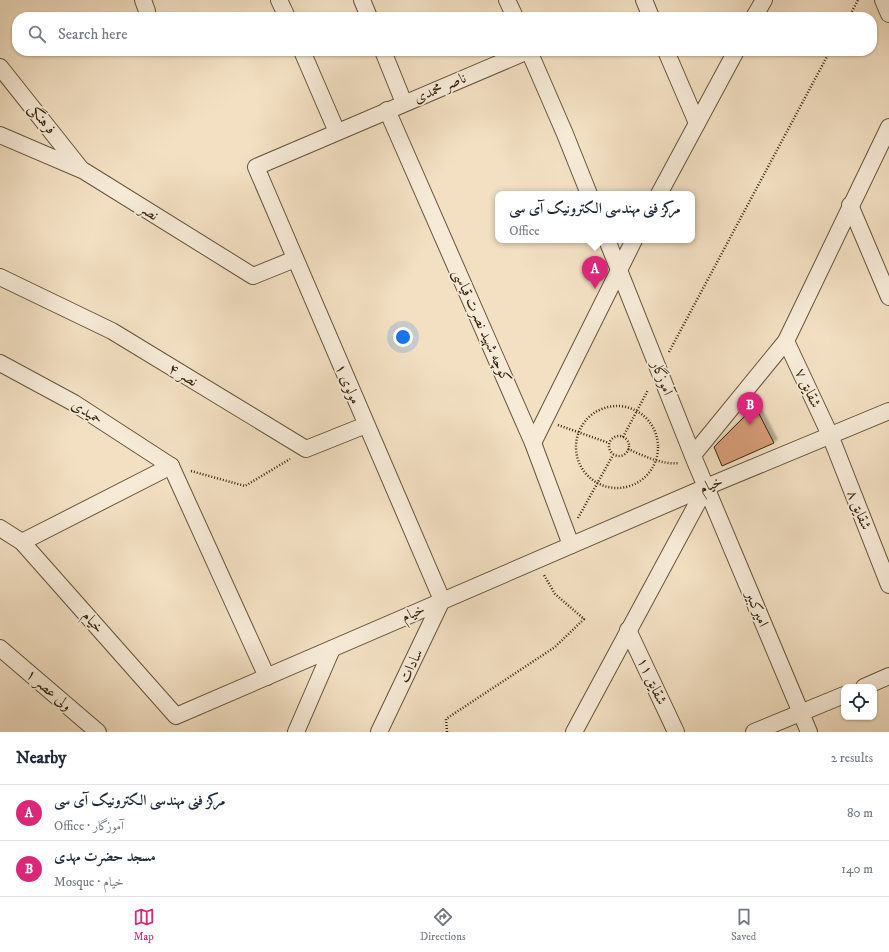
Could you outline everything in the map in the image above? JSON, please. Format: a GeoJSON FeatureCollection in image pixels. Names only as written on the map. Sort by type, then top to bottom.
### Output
{"type":"FeatureCollection","features":[{"type":"Feature","properties":{"kind":"street"},"geometry":{"type":"LineString","coordinates":[[279,0],[285,12]]}},
{"type":"Feature","properties":{"kind":"street"},"geometry":{"type":"LineString","coordinates":[[362,0],[367,12]]}},
{"type":"Feature","properties":{"kind":"street"},"geometry":{"type":"LineString","coordinates":[[507,0],[513,12]]}},
{"type":"Feature","properties":{"kind":"street"},"geometry":{"type":"LineString","coordinates":[[644,0],[649,12]]}},
{"type":"Feature","properties":{"kind":"street"},"geometry":{"type":"LineString","coordinates":[[757,12],[763,0]]}},
{"type":"Feature","properties":{"kind":"street"},"geometry":{"type":"LineString","coordinates":[[883,0],[889,14]]}},
{"type":"Feature","properties":{"kind":"street"},"geometry":{"type":"LineString","coordinates":[[304,56],[337,132],[404,103]]}},
{"type":"Feature","properties":{"kind":"street","name":"ناصر محمدی"},"geometry":{"type":"LineString","coordinates":[[385,56],[404,103],[516,56]]}},
{"type":"Feature","properties":{"kind":"street"},"geometry":{"type":"LineString","coordinates":[[530,56],[566,134],[588,191]]}},
{"type":"Feature","properties":{"kind":"street"},"geometry":{"type":"LineString","coordinates":[[668,56],[697,123]]}},
{"type":"Feature","properties":{"kind":"street"},"geometry":{"type":"LineString","coordinates":[[661,191],[733,56]]}},
{"type":"Feature","properties":{"kind":"street","name":"فرهنگی"},"geometry":{"type":"LineString","coordinates":[[0,67],[84,171]]}},
{"type":"Feature","properties":{"kind":"street","name":"کوچه شهید نصرت قیاسی"},"geometry":{"type":"LineString","coordinates":[[387,110],[533,443],[569,541]]}},
{"type":"Feature","properties":{"kind":"street"},"geometry":{"type":"LineString","coordinates":[[694,458],[786,341],[850,205],[889,127]]}},
{"type":"Feature","properties":{"kind":"street","name":"مولوی ۱"},"geometry":{"type":"LineString","coordinates":[[337,132],[256,167],[442,600]]}},
{"type":"Feature","properties":{"kind":"street","name":"نصر"},"geometry":{"type":"LineString","coordinates":[[0,135],[84,171],[253,276],[295,258]]}},
{"type":"Feature","properties":{"kind":"street"},"geometry":{"type":"LineString","coordinates":[[850,205],[889,297]]}},
{"type":"Feature","properties":{"kind":"street","name":"آموزگار"},"geometry":{"type":"LineString","coordinates":[[607,243],[706,487]]}},
{"type":"Feature","properties":{"kind":"street"},"geometry":{"type":"LineString","coordinates":[[533,443],[632,243]]}},
{"type":"Feature","properties":{"kind":"street","name":"نصر ۴"},"geometry":{"type":"LineString","coordinates":[[0,277],[112,332],[306,449]]}},
{"type":"Feature","properties":{"kind":"street","name":"شقایق ۷"},"geometry":{"type":"LineString","coordinates":[[786,341],[830,435]]}},
{"type":"Feature","properties":{"kind":"street","name":"حمیدی"},"geometry":{"type":"LineString","coordinates":[[0,363],[74,403],[171,466]]}},
{"type":"Feature","properties":{"kind":"street","name":"خیام"},"geometry":{"type":"LineString","coordinates":[[0,528],[22,542],[176,716],[535,560],[569,541],[706,487],[889,411]]}},
{"type":"Feature","properties":{"kind":"street"},"geometry":{"type":"LineString","coordinates":[[306,449],[366,425]]}},
{"type":"Feature","properties":{"kind":"street","name":"شقایق ۸"},"geometry":{"type":"LineString","coordinates":[[830,435],[889,585]]}},
{"type":"Feature","properties":{"kind":"street"},"geometry":{"type":"LineString","coordinates":[[22,542],[171,466],[267,677]]}},
{"type":"Feature","properties":{"kind":"street"},"geometry":{"type":"LineString","coordinates":[[574,732],[706,487]]}},
{"type":"Feature","properties":{"kind":"street","name":"امیرکبیر"},"geometry":{"type":"LineString","coordinates":[[706,487],[809,732]]}},
{"type":"Feature","properties":{"kind":"street","name":"سادات"},"geometry":{"type":"LineString","coordinates":[[379,732],[442,600]]}},
{"type":"Feature","properties":{"kind":"street","name":"شقایق ۱۱"},"geometry":{"type":"LineString","coordinates":[[628,630],[676,732]]}},
{"type":"Feature","properties":{"kind":"street","name":"ولی عصر ۱"},"geometry":{"type":"LineString","coordinates":[[0,648],[98,732]]}},
{"type":"Feature","properties":{"kind":"street"},"geometry":{"type":"LineString","coordinates":[[296,732],[332,649]]}},
{"type":"Feature","properties":{"kind":"street"},"geometry":{"type":"LineString","coordinates":[[871,684],[889,676]]}},
{"type":"Feature","properties":{"kind":"street"},"geometry":{"type":"LineString","coordinates":[[754,732],[841,696]]}},
{"type":"Feature","properties":{"kind":"path"},"geometry":{"type":"LineString","coordinates":[[852,12],[858,0]]}},
{"type":"Feature","properties":{"kind":"path"},"geometry":{"type":"LineString","coordinates":[[623,437],[827,56]]}},
{"type":"Feature","properties":{"kind":"path"},"geometry":{"type":"LineString","coordinates":[[613,406],[626,407],[636,411],[649,421],[656,433],[658,446],[656,460],[649,472],[640,481],[627,486],[614,488],[597,482],[581,467],[577,454],[576,441],[579,433],[588,417],[600,409],[613,406]]}},
{"type":"Feature","properties":{"kind":"path"},"geometry":{"type":"LineString","coordinates":[[545,420],[609,443]]}},
{"type":"Feature","properties":{"kind":"path"},"geometry":{"type":"LineString","coordinates":[[613,455],[609,449],[609,443],[613,438],[623,437]]}},
{"type":"Feature","properties":{"kind":"path"},"geometry":{"type":"LineString","coordinates":[[613,455],[623,456],[628,449],[627,441],[623,437]]}},
{"type":"Feature","properties":{"kind":"path"},"geometry":{"type":"LineString","coordinates":[[171,466],[245,486],[306,449]]}},
{"type":"Feature","properties":{"kind":"path"},"geometry":{"type":"LineString","coordinates":[[628,449],[671,464],[694,458]]}},
{"type":"Feature","properties":{"kind":"path"},"geometry":{"type":"LineString","coordinates":[[569,541],[597,482],[613,455]]}},
{"type":"Feature","properties":{"kind":"path"},"geometry":{"type":"LineString","coordinates":[[448,732],[446,719],[555,647],[584,619],[555,594],[535,560]]}},
{"type":"Feature","properties":{"kind":"building"},"geometry":{"type":"Polygon","coordinates":[[[755,406],[774,443],[722,466],[714,447],[755,406]]]}},
{"type":"Feature","properties":{"kind":"place","name":"مرکز فنی مهندسی الکترونیک آی سی"},"geometry":{"type":"Point","coordinates":[595,289]}},
{"type":"Feature","properties":{"kind":"place","name":"مسجد حضرت مهدی"},"geometry":{"type":"Point","coordinates":[750,425]}}]}
